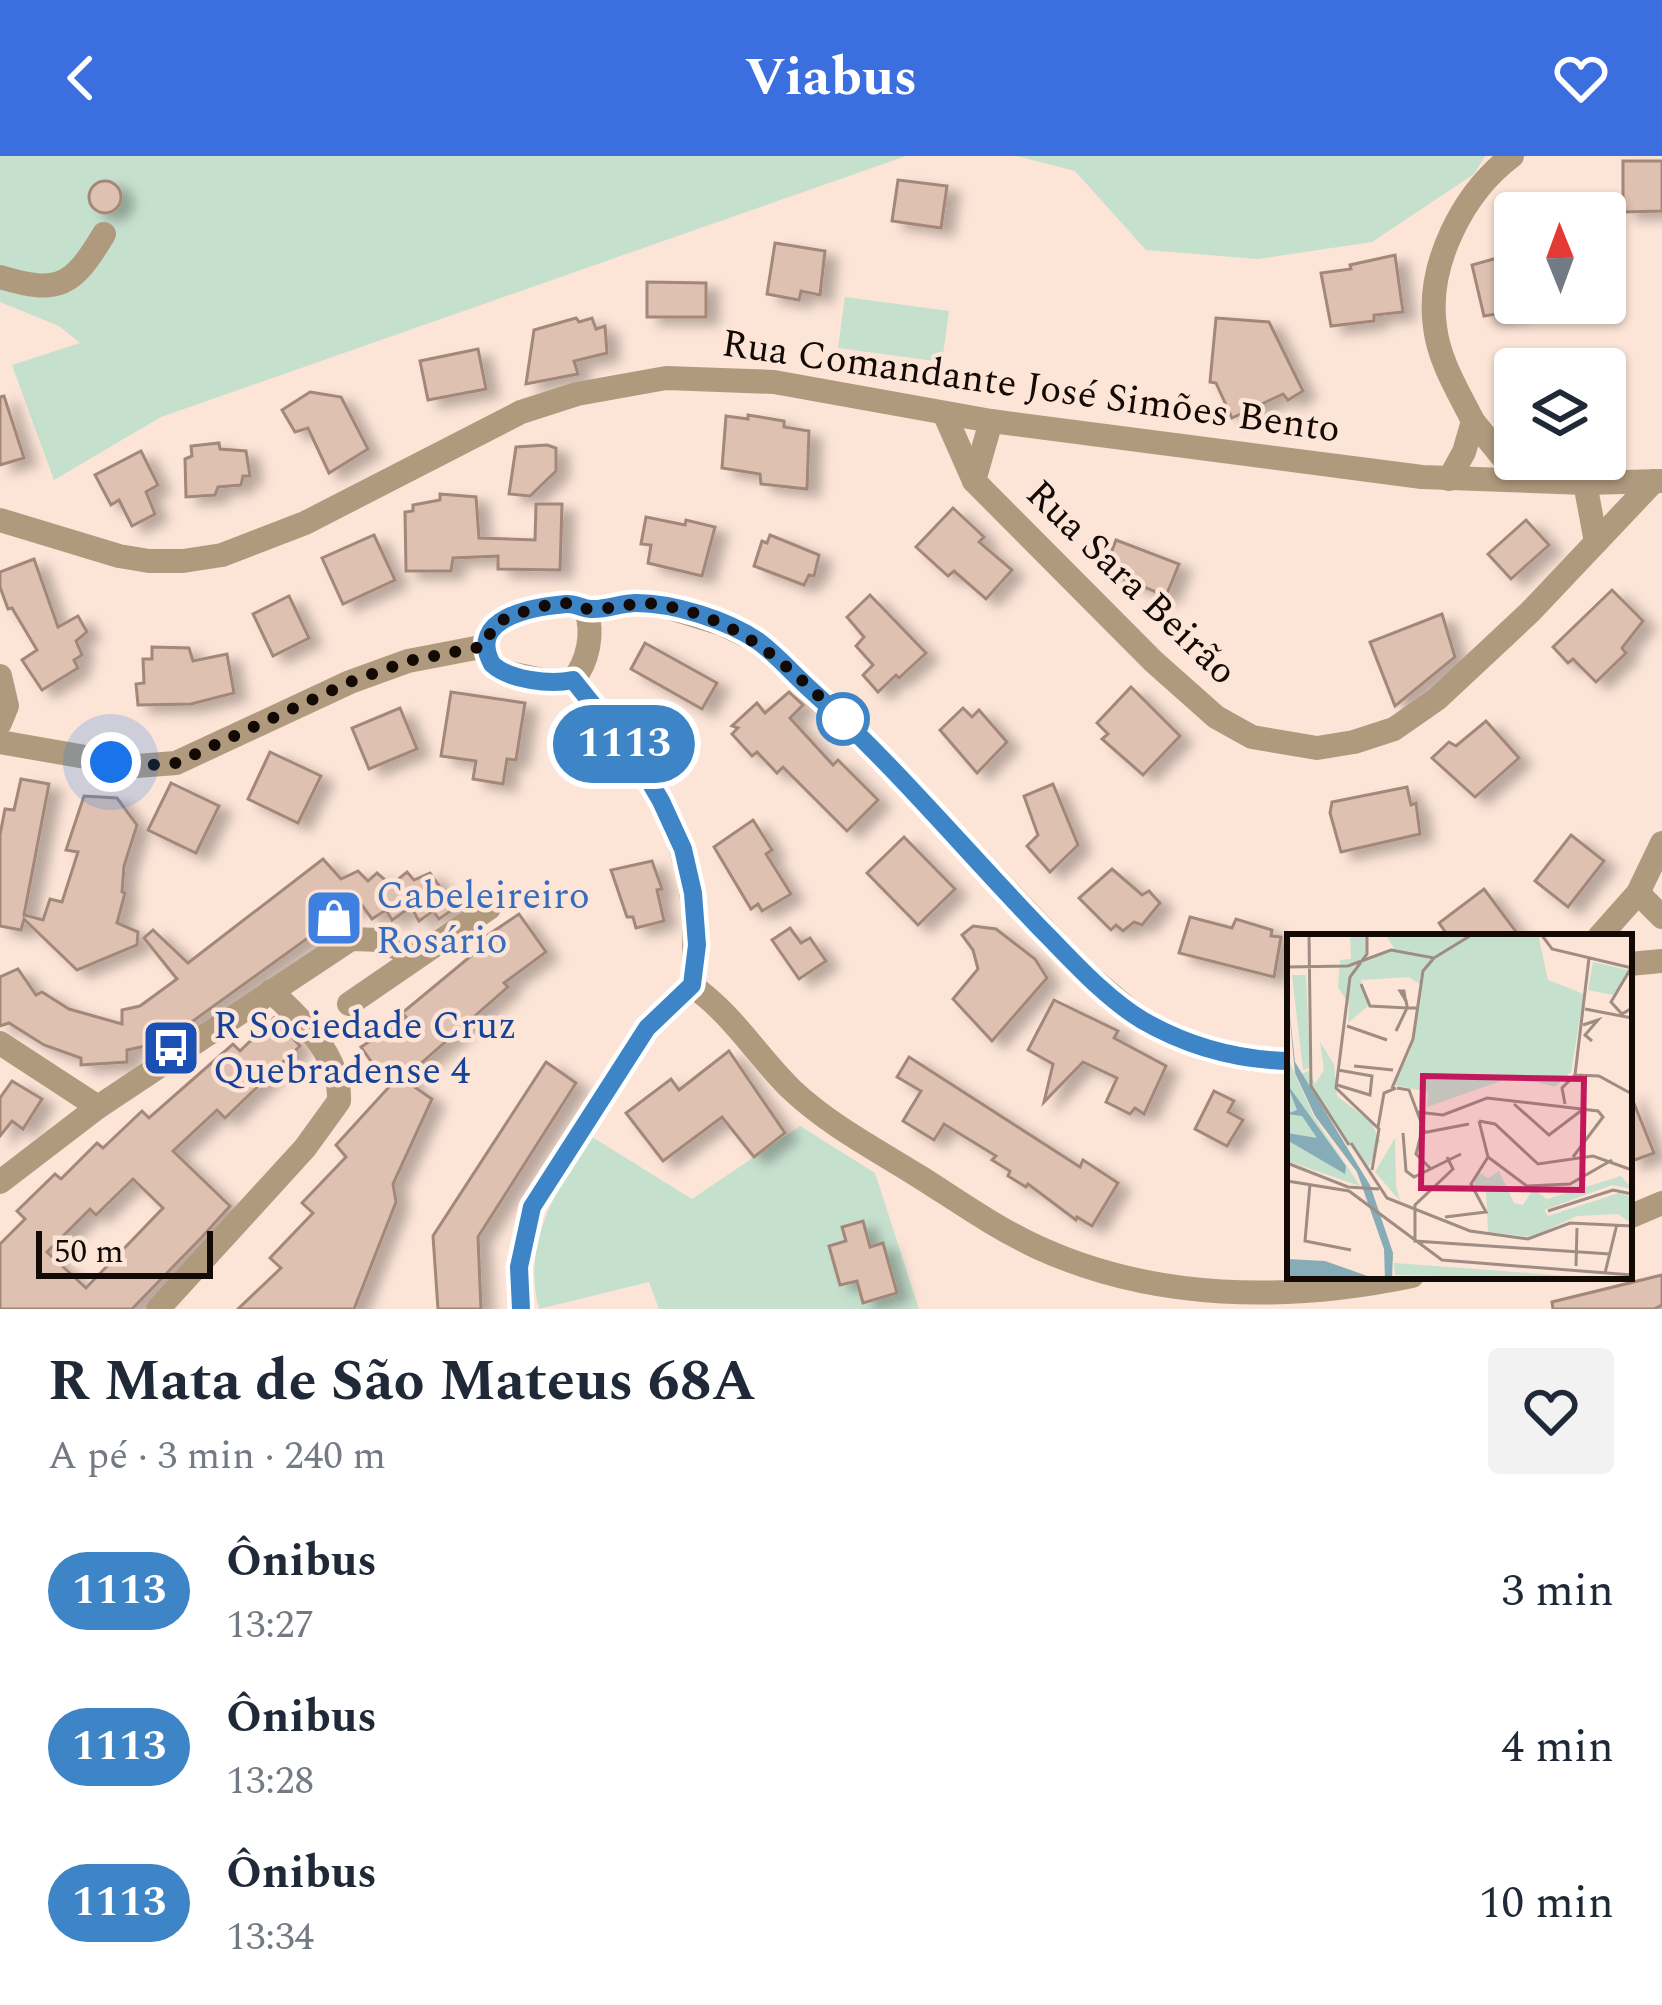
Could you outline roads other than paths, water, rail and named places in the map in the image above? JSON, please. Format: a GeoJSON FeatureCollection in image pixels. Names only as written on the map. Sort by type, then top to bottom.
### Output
{"type":"FeatureCollection","features":[{"type":"Feature","properties":{"kind":"street"},"geometry":{"type":"LineString","coordinates":[[1494,447],[1473,421],[1444,364],[1434,324],[1436,282],[1443,254],[1469,203],[1484,181],[1513,156]]}},
{"type":"Feature","properties":{"kind":"street"},"geometry":{"type":"LineString","coordinates":[[0,277],[51,288],[66,283],[104,234]]}},
{"type":"Feature","properties":{"kind":"street","name":"Rua Comandante José Simões Bento"},"geometry":{"type":"LineString","coordinates":[[0,520],[148,561],[222,555],[305,523],[521,412],[578,394],[666,378],[774,382],[991,421],[1449,479],[1494,480]]}},
{"type":"Feature","properties":{"kind":"street","name":"Rua Sara Beirão"},"geometry":{"type":"LineString","coordinates":[[944,413],[974,482],[1216,717],[1252,737],[1317,748],[1394,729],[1415,716],[1530,612],[1658,481]]}},
{"type":"Feature","properties":{"kind":"street","name":"Rua Sara Beirão"},"geometry":{"type":"LineString","coordinates":[[974,482],[991,421]]}},
{"type":"Feature","properties":{"kind":"street"},"geometry":{"type":"LineString","coordinates":[[1449,479],[1473,421]]}},
{"type":"Feature","properties":{"kind":"street","name":"Rua Comandante José Simões Bento"},"geometry":{"type":"LineString","coordinates":[[1521,480],[1658,481]]}},
{"type":"Feature","properties":{"kind":"street"},"geometry":{"type":"LineString","coordinates":[[1585,483],[1596,542]]}},
{"type":"Feature","properties":{"kind":"street"},"geometry":{"type":"LineString","coordinates":[[573,680],[552,682],[499,671],[485,646],[494,624],[571,603],[586,610],[632,602],[657,604],[757,640],[855,730],[1084,972],[1140,1019],[1205,1049],[1287,1061]]}},
{"type":"Feature","properties":{"kind":"street"},"geometry":{"type":"LineString","coordinates":[[573,680],[583,665],[590,636],[586,610]]}},
{"type":"Feature","properties":{"kind":"street"},"geometry":{"type":"LineString","coordinates":[[0,742],[137,766],[176,763],[350,682],[408,661],[485,646]]}},
{"type":"Feature","properties":{"kind":"street"},"geometry":{"type":"LineString","coordinates":[[0,676],[3,714],[34,745]]}},
{"type":"Feature","properties":{"kind":"street"},"geometry":{"type":"LineString","coordinates":[[521,1309],[523,1235],[539,1192],[647,1028],[692,985],[697,945],[683,849],[637,760],[573,680]]}},
{"type":"Feature","properties":{"kind":"street"},"geometry":{"type":"LineString","coordinates":[[1602,934],[1638,893],[1662,843]]}},
{"type":"Feature","properties":{"kind":"street"},"geometry":{"type":"LineString","coordinates":[[1638,893],[1662,917]]}},
{"type":"Feature","properties":{"kind":"street"},"geometry":{"type":"LineString","coordinates":[[349,1004],[489,908]]}},
{"type":"Feature","properties":{"kind":"street"},"geometry":{"type":"LineString","coordinates":[[0,1182],[98,1107],[351,939],[381,940],[415,957]]}},
{"type":"Feature","properties":{"kind":"street"},"geometry":{"type":"LineString","coordinates":[[1632,964],[1662,961]]}},
{"type":"Feature","properties":{"kind":"street"},"geometry":{"type":"LineString","coordinates":[[692,985],[719,1004],[793,1090],[827,1118],[1037,1247],[1101,1272],[1179,1288],[1278,1293],[1388,1279]]}},
{"type":"Feature","properties":{"kind":"street"},"geometry":{"type":"LineString","coordinates":[[158,1309],[305,1148],[339,1102],[336,1068],[296,1013],[271,991]]}},
{"type":"Feature","properties":{"kind":"street"},"geometry":{"type":"LineString","coordinates":[[0,1043],[98,1107]]}},
{"type":"Feature","properties":{"kind":"street"},"geometry":{"type":"LineString","coordinates":[[1632,1216],[1662,1203]]}},
{"type":"Feature","properties":{"kind":"place","name":"Cabeleireiro Rosário"},"geometry":{"type":"Point","coordinates":[334,918]}},
{"type":"Feature","properties":{"kind":"place","name":"R Sociedade Cruz Quebradense 4"},"geometry":{"type":"Point","coordinates":[171,1048]}}]}
